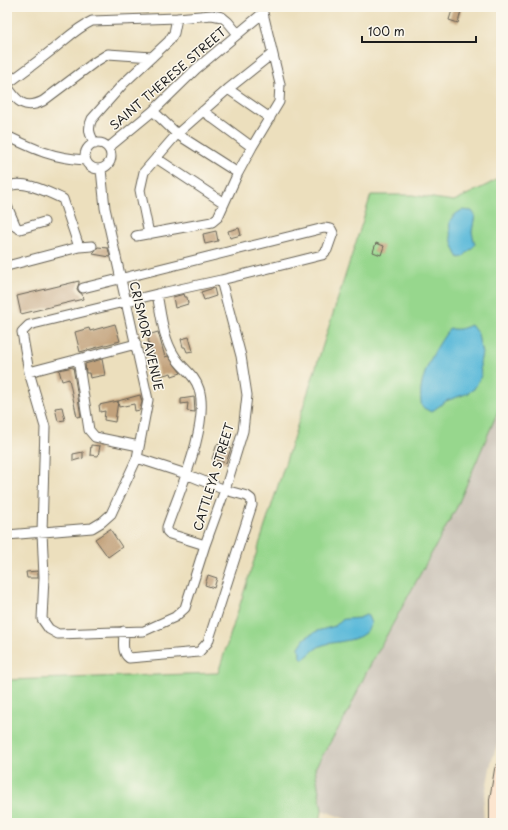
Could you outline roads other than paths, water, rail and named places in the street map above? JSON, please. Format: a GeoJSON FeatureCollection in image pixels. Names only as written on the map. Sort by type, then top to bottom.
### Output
{"type":"FeatureCollection","features":[{"type":"Feature","properties":{"kind":"main road"},"geometry":{"type":"LineString","coordinates":[[496,823],[496,800],[501,770]]}},
{"type":"Feature","properties":{"kind":"street","name":"SAINT THERESE STREET"},"geometry":{"type":"LineString","coordinates":[[108,148],[154,111],[196,69],[263,13],[272,54]]}},
{"type":"Feature","properties":{"kind":"street"},"geometry":{"type":"LineString","coordinates":[[152,57],[108,54],[43,101],[41,107],[24,104],[13,96],[7,85],[52,51],[84,24],[92,21],[177,18],[212,15],[222,17],[238,34]]}},
{"type":"Feature","properties":{"kind":"street"},"geometry":{"type":"LineString","coordinates":[[95,144],[90,133],[89,125],[92,119],[123,84],[169,41],[174,33],[177,18]]}},
{"type":"Feature","properties":{"kind":"street"},"geometry":{"type":"LineString","coordinates":[[136,236],[149,234],[212,222],[218,217],[238,173],[252,147],[280,102],[280,84],[272,54],[228,89],[177,134],[144,172],[140,190],[149,234]]}},
{"type":"Feature","properties":{"kind":"street"},"geometry":{"type":"LineString","coordinates":[[228,89],[270,118]]}},
{"type":"Feature","properties":{"kind":"street"},"geometry":{"type":"LineString","coordinates":[[154,111],[177,134],[238,173]]}},
{"type":"Feature","properties":{"kind":"street"},"geometry":{"type":"LineString","coordinates":[[203,111],[252,147]]}},
{"type":"Feature","properties":{"kind":"street"},"geometry":{"type":"LineString","coordinates":[[7,136],[48,155],[85,160]]}},
{"type":"Feature","properties":{"kind":"street"},"geometry":{"type":"LineString","coordinates":[[95,144],[102,144],[108,148],[110,160],[107,166],[101,169],[90,167],[85,160],[88,148],[95,144]]}},
{"type":"Feature","properties":{"kind":"street"},"geometry":{"type":"LineString","coordinates":[[156,158],[224,204]]}},
{"type":"Feature","properties":{"kind":"street","name":"CRISMOR AVENUE"},"geometry":{"type":"LineString","coordinates":[[7,535],[92,528],[111,514],[136,458],[148,400],[105,208],[101,169]]}},
{"type":"Feature","properties":{"kind":"street"},"geometry":{"type":"LineString","coordinates":[[7,188],[9,186],[19,184],[26,185],[39,188],[63,199],[79,247]]}},
{"type":"Feature","properties":{"kind":"street"},"geometry":{"type":"LineString","coordinates":[[7,206],[16,227],[20,229],[44,222]]}},
{"type":"Feature","properties":{"kind":"street"},"geometry":{"type":"LineString","coordinates":[[83,288],[324,228],[331,228],[333,233],[327,250],[322,255],[221,280]]}},
{"type":"Feature","properties":{"kind":"street"},"geometry":{"type":"LineString","coordinates":[[7,266],[79,247],[92,246]]}},
{"type":"Feature","properties":{"kind":"street","name":"CATTLEYA STREET"},"geometry":{"type":"LineString","coordinates":[[221,280],[241,356],[247,395],[243,431],[225,490],[205,545],[185,608],[175,617],[144,631],[58,634],[49,630],[42,619],[44,577],[42,532],[45,427],[29,372],[22,332],[29,325],[157,294],[221,280]]}},
{"type":"Feature","properties":{"kind":"street"},"geometry":{"type":"LineString","coordinates":[[157,294],[168,344],[178,362],[193,376],[199,389],[201,404],[199,432],[167,527],[167,531],[170,534],[205,545]]}},
{"type":"Feature","properties":{"kind":"street"},"geometry":{"type":"LineString","coordinates":[[29,372],[136,344]]}},
{"type":"Feature","properties":{"kind":"street"},"geometry":{"type":"LineString","coordinates":[[78,359],[90,430],[92,434],[95,437],[139,446]]}},
{"type":"Feature","properties":{"kind":"street"},"geometry":{"type":"LineString","coordinates":[[124,631],[123,650],[129,658],[199,652],[208,642],[252,505],[247,496],[225,490],[186,474],[136,458]]}},
{"type":"Feature","properties":{"kind":"water"},"geometry":{"type":"Polygon","coordinates":[[[462,210],[472,211],[475,215],[472,232],[475,245],[463,257],[459,258],[450,235],[450,221],[462,210]]]}},
{"type":"Feature","properties":{"kind":"water"},"geometry":{"type":"Polygon","coordinates":[[[471,325],[478,334],[482,353],[480,363],[481,376],[474,389],[466,394],[446,401],[431,412],[422,407],[421,387],[433,355],[450,328],[458,329],[471,325]]]}},
{"type":"Feature","properties":{"kind":"water"},"geometry":{"type":"Polygon","coordinates":[[[366,615],[371,623],[363,634],[351,640],[329,643],[320,646],[303,659],[300,656],[299,647],[305,638],[317,631],[335,626],[341,620],[359,618],[366,615]]]}}]}
